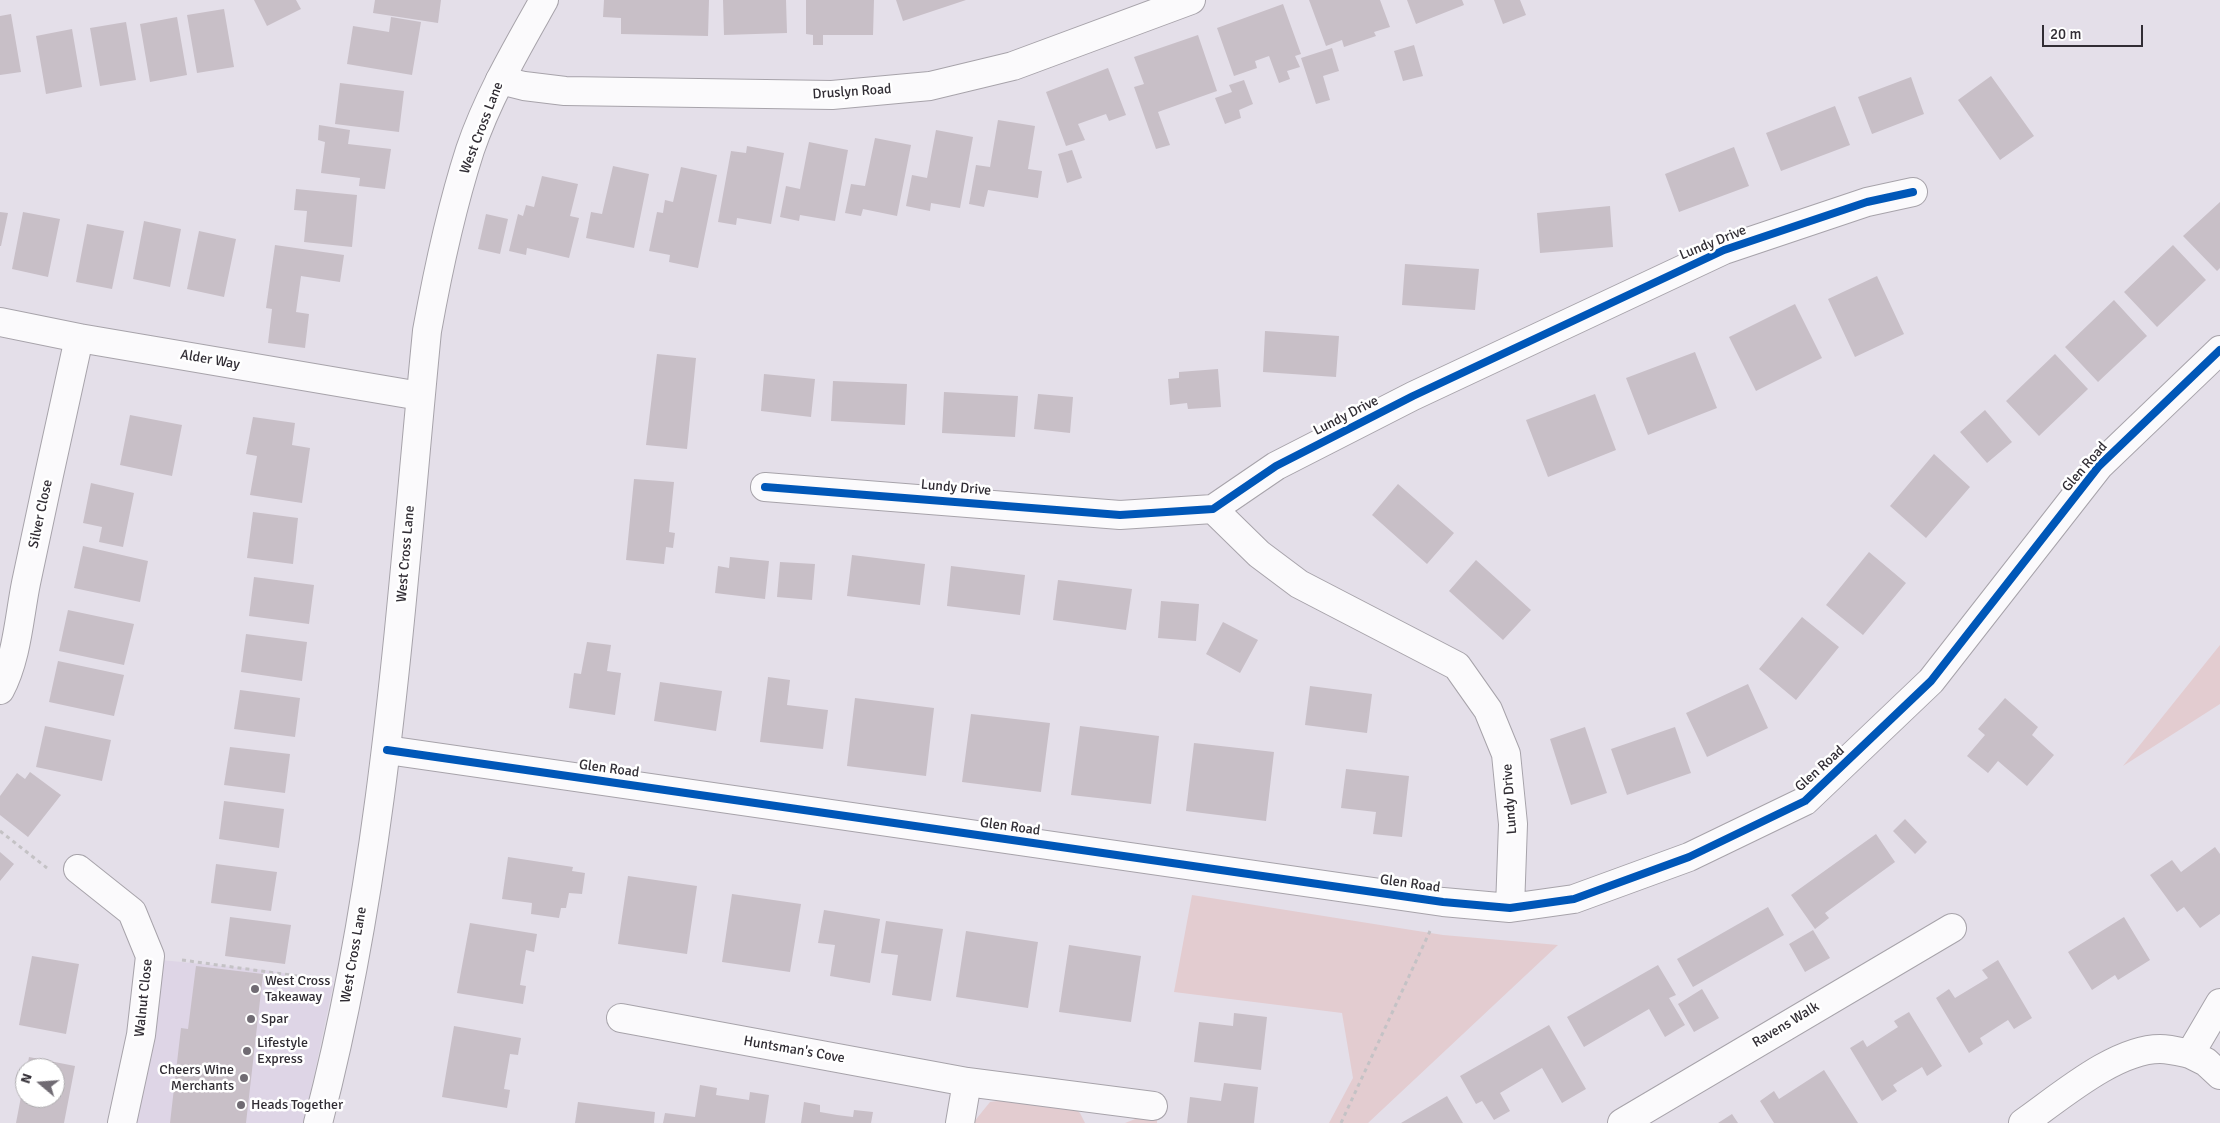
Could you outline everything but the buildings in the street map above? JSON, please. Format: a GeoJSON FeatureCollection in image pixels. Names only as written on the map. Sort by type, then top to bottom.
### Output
{"type":"FeatureCollection","features":[{"type":"Feature","properties":{"kind":"street","name":"West Cross Lane"},"geometry":{"type":"LineString","coordinates":[[318,1123],[333,1066],[350,983],[387,750],[427,331],[450,220],[471,148],[500,80],[544,0]]}},
{"type":"Feature","properties":{"kind":"street","name":"Druslyn Road"},"geometry":{"type":"LineString","coordinates":[[500,80],[524,86],[565,91],[832,96],[930,86],[1013,66],[1191,0]]}},
{"type":"Feature","properties":{"kind":"street","name":"Lundy Drive"},"geometry":{"type":"LineString","coordinates":[[765,487],[1120,515],[1214,509],[1276,466],[1413,396],[1724,250],[1867,202],[1913,192]]}},
{"type":"Feature","properties":{"kind":"street","name":"Alder Way"},"geometry":{"type":"LineString","coordinates":[[0,322],[79,338],[420,396]]}},
{"type":"Feature","properties":{"kind":"street","name":"Silver Close"},"geometry":{"type":"LineString","coordinates":[[0,690],[6,678],[13,652],[79,338]]}},
{"type":"Feature","properties":{"kind":"street","name":"Glen Road"},"geometry":{"type":"LineString","coordinates":[[387,750],[1443,902],[1510,908],[1574,899],[1689,857],[1805,801],[1931,682],[2099,466],[2220,350]]}},
{"type":"Feature","properties":{"kind":"street","name":"Lundy Drive"},"geometry":{"type":"LineString","coordinates":[[1214,509],[1259,554],[1300,584],[1457,666],[1488,710],[1506,754],[1513,824],[1510,908]]}},
{"type":"Feature","properties":{"kind":"street","name":"Walnut Close"},"geometry":{"type":"LineString","coordinates":[[78,869],[132,912],[150,956],[141,1035],[122,1123]]}},
{"type":"Feature","properties":{"kind":"street","name":"Ravens Walk"},"geometry":{"type":"LineString","coordinates":[[1622,1123],[1952,928]]}},
{"type":"Feature","properties":{"kind":"street"},"geometry":{"type":"LineString","coordinates":[[2190,1054],[2220,1003]]}},
{"type":"Feature","properties":{"kind":"street","name":"Huntsman's Cove"},"geometry":{"type":"LineString","coordinates":[[622,1018],[967,1082],[1153,1106]]}},
{"type":"Feature","properties":{"kind":"street"},"geometry":{"type":"LineString","coordinates":[[2023,1123],[2101,1069],[2129,1054],[2160,1049],[2190,1054],[2206,1062],[2220,1075]]}},
{"type":"Feature","properties":{"kind":"street"},"geometry":{"type":"LineString","coordinates":[[960,1123],[967,1082]]}},
{"type":"Feature","properties":{"kind":"path"},"geometry":{"type":"LineString","coordinates":[[0,831],[67,885],[78,869]]}},
{"type":"Feature","properties":{"kind":"path"},"geometry":{"type":"LineString","coordinates":[[1341,1123],[1443,902]]}},
{"type":"Feature","properties":{"kind":"path"},"geometry":{"type":"LineString","coordinates":[[150,956],[350,983]]}},
{"type":"Feature","properties":{"kind":"shaded area"},"geometry":{"type":"Polygon","coordinates":[[[2220,645],[2220,704],[2123,766],[2220,645]]]}},
{"type":"Feature","properties":{"kind":"shaded area"},"geometry":{"type":"Polygon","coordinates":[[[1192,895],[1443,935],[1558,945],[1368,1123],[1329,1123],[1353,1078],[1342,1013],[1174,992],[1192,895]]]}},
{"type":"Feature","properties":{"kind":"shaded area"},"geometry":{"type":"Polygon","coordinates":[[[161,960],[264,970],[334,981],[304,1123],[135,1123],[161,960]]]}},
{"type":"Feature","properties":{"kind":"shaded area"},"geometry":{"type":"Polygon","coordinates":[[[1005,1100],[1072,1106],[1080,1113],[1085,1123],[973,1123],[990,1102],[1005,1100]]]}},
{"type":"Feature","properties":{"kind":"shaded area"},"geometry":{"type":"Polygon","coordinates":[[[1138,1118],[1157,1120],[1157,1123],[1125,1123],[1138,1118]]]}},
{"type":"Feature","properties":{"kind":"cycle path"},"geometry":{"type":"LineString","coordinates":[[765,487],[1120,515],[1213,509],[1276,466],[1413,396],[1724,250],[1867,202],[1913,192]]}},
{"type":"Feature","properties":{"kind":"cycle path"},"geometry":{"type":"LineString","coordinates":[[387,750],[1443,902],[1510,908],[1574,899],[1689,857],[1805,801],[1931,681],[2099,466],[2220,350]]}},
{"type":"Feature","properties":{"kind":"place","name":"West Cross Takeaway"},"geometry":{"type":"Point","coordinates":[255,989]}},
{"type":"Feature","properties":{"kind":"place","name":"Spar"},"geometry":{"type":"Point","coordinates":[251,1019]}},
{"type":"Feature","properties":{"kind":"place","name":"Lifestyle Express"},"geometry":{"type":"Point","coordinates":[247,1051]}},
{"type":"Feature","properties":{"kind":"place","name":"Cheers Wine Merchants"},"geometry":{"type":"Point","coordinates":[244,1078]}},
{"type":"Feature","properties":{"kind":"place","name":"Heads Together"},"geometry":{"type":"Point","coordinates":[241,1105]}}]}
